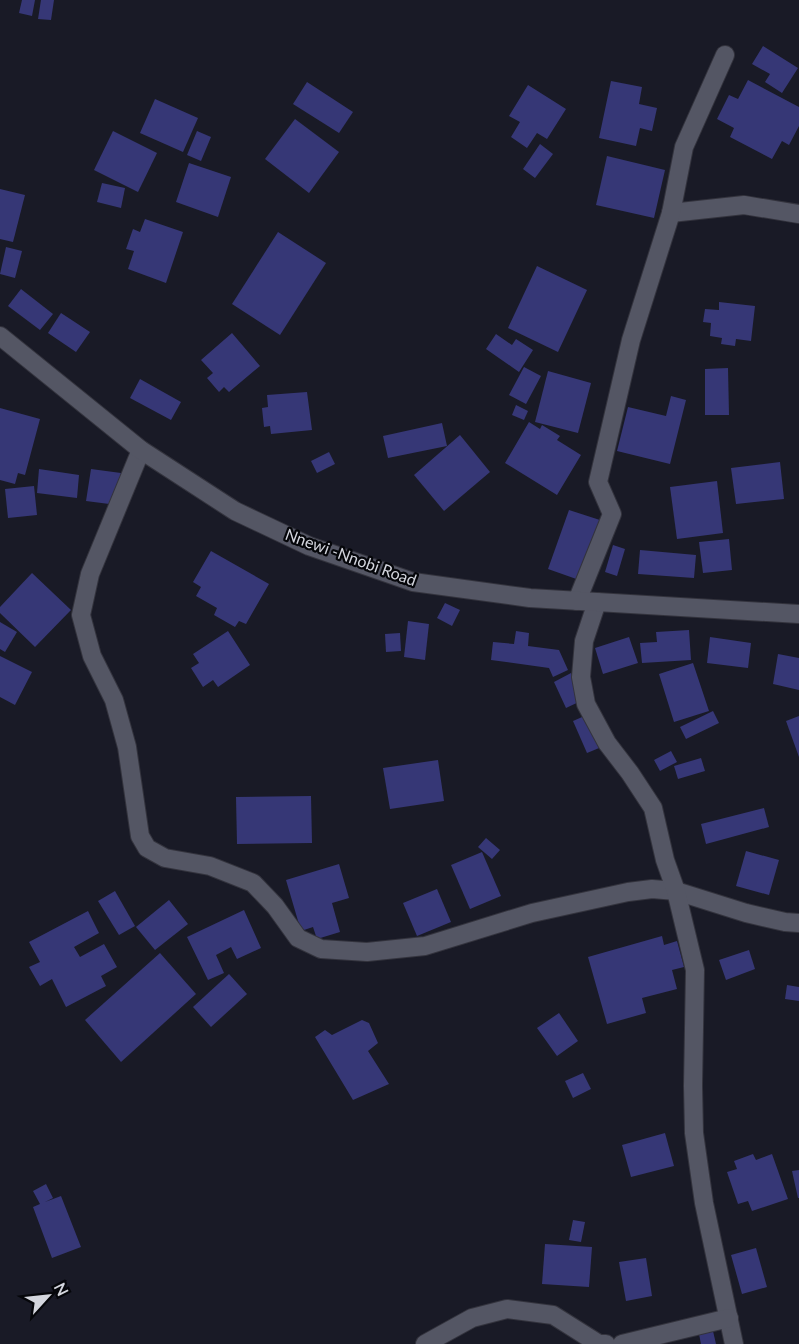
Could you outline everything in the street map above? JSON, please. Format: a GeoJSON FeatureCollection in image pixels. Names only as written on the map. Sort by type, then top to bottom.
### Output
{"type":"FeatureCollection","features":[{"type":"Feature","properties":{"kind":"street"},"geometry":{"type":"LineString","coordinates":[[578,601],[612,514],[598,482],[631,340],[671,213],[684,147],[725,55]]}},
{"type":"Feature","properties":{"kind":"street"},"geometry":{"type":"LineString","coordinates":[[671,213],[744,205],[799,214]]}},
{"type":"Feature","properties":{"kind":"street","name":"Nnewi -Nnobi Road"},"geometry":{"type":"LineString","coordinates":[[0,336],[141,450],[235,511],[309,546],[412,582],[530,598],[799,614]]}},
{"type":"Feature","properties":{"kind":"street"},"geometry":{"type":"LineString","coordinates":[[141,450],[90,574],[81,615],[92,656],[114,700],[127,747],[140,836],[147,848],[165,858],[210,866],[253,883],[275,906],[298,938],[321,949],[367,952],[425,946],[532,913],[652,889],[676,891],[746,913],[799,923]]}},
{"type":"Feature","properties":{"kind":"street"},"geometry":{"type":"LineString","coordinates":[[597,602],[584,640],[581,677],[586,704],[608,743],[652,808],[665,860],[676,891],[695,970],[694,1133],[704,1203],[734,1344]]}},
{"type":"Feature","properties":{"kind":"street"},"geometry":{"type":"LineString","coordinates":[[425,1344],[472,1318],[507,1309],[553,1315],[599,1344],[606,1344]]}},
{"type":"Feature","properties":{"kind":"street"},"geometry":{"type":"LineString","coordinates":[[622,1344],[729,1318]]}},
{"type":"Feature","properties":{"kind":"building"},"geometry":{"type":"Polygon","coordinates":[[[22,0],[35,0],[32,16],[19,13],[22,0]]]}},
{"type":"Feature","properties":{"kind":"building"},"geometry":{"type":"Polygon","coordinates":[[[41,0],[54,0],[51,20],[38,19],[41,0]]]}},
{"type":"Feature","properties":{"kind":"building"},"geometry":{"type":"Polygon","coordinates":[[[763,46],[798,68],[782,93],[765,82],[770,74],[752,64],[763,46]]]}},
{"type":"Feature","properties":{"kind":"building"},"geometry":{"type":"Polygon","coordinates":[[[748,80],[799,107],[799,126],[789,145],[782,141],[772,159],[730,137],[734,128],[717,119],[729,95],[738,99],[748,80]]]}},
{"type":"Feature","properties":{"kind":"building"},"geometry":{"type":"Polygon","coordinates":[[[611,81],[642,87],[639,104],[657,108],[652,131],[640,128],[636,146],[599,138],[611,81]]]}},
{"type":"Feature","properties":{"kind":"building"},"geometry":{"type":"Polygon","coordinates":[[[307,82],[353,112],[339,133],[293,104],[307,82]]]}},
{"type":"Feature","properties":{"kind":"building"},"geometry":{"type":"Polygon","coordinates":[[[528,85],[566,109],[547,139],[537,133],[527,148],[511,137],[520,122],[509,116],[528,85]]]}},
{"type":"Feature","properties":{"kind":"building"},"geometry":{"type":"Polygon","coordinates":[[[155,99],[198,118],[183,152],[140,133],[155,99]]]}},
{"type":"Feature","properties":{"kind":"building"},"geometry":{"type":"Polygon","coordinates":[[[295,119],[339,152],[309,193],[265,159],[295,119]]]}},
{"type":"Feature","properties":{"kind":"building"},"geometry":{"type":"Polygon","coordinates":[[[113,131],[157,153],[138,192],[94,170],[113,131]]]}},
{"type":"Feature","properties":{"kind":"building"},"geometry":{"type":"Polygon","coordinates":[[[197,131],[211,137],[201,161],[187,155],[197,131]]]}},
{"type":"Feature","properties":{"kind":"building"},"geometry":{"type":"Polygon","coordinates":[[[540,144],[553,154],[535,178],[523,169],[540,144]]]}},
{"type":"Feature","properties":{"kind":"building"},"geometry":{"type":"Polygon","coordinates":[[[607,156],[665,170],[654,218],[596,205],[607,156]]]}},
{"type":"Feature","properties":{"kind":"building"},"geometry":{"type":"Polygon","coordinates":[[[189,163],[231,177],[218,217],[176,202],[189,163]]]}},
{"type":"Feature","properties":{"kind":"building"},"geometry":{"type":"Polygon","coordinates":[[[102,183],[125,188],[121,208],[97,202],[102,183]]]}},
{"type":"Feature","properties":{"kind":"building"},"geometry":{"type":"Polygon","coordinates":[[[0,189],[25,195],[13,242],[0,239],[0,189]]]}},
{"type":"Feature","properties":{"kind":"building"},"geometry":{"type":"Polygon","coordinates":[[[145,219],[183,232],[166,283],[128,269],[134,251],[126,249],[133,229],[140,232],[145,219]]]}},
{"type":"Feature","properties":{"kind":"building"},"geometry":{"type":"Polygon","coordinates":[[[278,232],[326,263],[280,335],[232,304],[278,232]]]}},
{"type":"Feature","properties":{"kind":"building"},"geometry":{"type":"Polygon","coordinates":[[[6,247],[22,251],[15,278],[0,274],[6,247]]]}},
{"type":"Feature","properties":{"kind":"building"},"geometry":{"type":"Polygon","coordinates":[[[537,266],[587,290],[558,352],[508,328],[537,266]]]}},
{"type":"Feature","properties":{"kind":"building"},"geometry":{"type":"Polygon","coordinates":[[[21,289],[53,314],[40,330],[8,306],[21,289]]]}},
{"type":"Feature","properties":{"kind":"building"},"geometry":{"type":"Polygon","coordinates":[[[719,302],[755,306],[751,341],[736,339],[735,346],[721,344],[722,338],[710,336],[711,323],[703,322],[705,309],[719,310],[719,302]]]}},
{"type":"Feature","properties":{"kind":"building"},"geometry":{"type":"Polygon","coordinates":[[[61,313],[90,332],[76,352],[48,333],[61,313]]]}},
{"type":"Feature","properties":{"kind":"building"},"geometry":{"type":"Polygon","coordinates":[[[232,333],[260,366],[229,392],[224,387],[219,392],[207,378],[213,373],[201,360],[232,333]]]}},
{"type":"Feature","properties":{"kind":"building"},"geometry":{"type":"Polygon","coordinates":[[[496,334],[512,345],[516,339],[533,350],[519,372],[486,349],[496,334]]]}},
{"type":"Feature","properties":{"kind":"building"},"geometry":{"type":"Polygon","coordinates":[[[524,367],[541,376],[526,404],[509,395],[524,367]]]}},
{"type":"Feature","properties":{"kind":"building"},"geometry":{"type":"Polygon","coordinates":[[[728,368],[729,415],[705,415],[705,369],[728,368]]]}},
{"type":"Feature","properties":{"kind":"building"},"geometry":{"type":"Polygon","coordinates":[[[548,371],[591,383],[578,433],[535,422],[548,371]]]}},
{"type":"Feature","properties":{"kind":"building"},"geometry":{"type":"Polygon","coordinates":[[[140,379],[181,402],[171,420],[130,398],[140,379]]]}},
{"type":"Feature","properties":{"kind":"building"},"geometry":{"type":"Polygon","coordinates":[[[307,392],[312,430],[271,434],[270,426],[264,427],[262,408],[268,407],[267,395],[307,392]]]}},
{"type":"Feature","properties":{"kind":"building"},"geometry":{"type":"Polygon","coordinates":[[[671,396],[686,400],[670,464],[617,451],[628,407],[666,416],[671,396]]]}},
{"type":"Feature","properties":{"kind":"building"},"geometry":{"type":"Polygon","coordinates":[[[516,405],[528,411],[524,420],[512,415],[516,405]]]}},
{"type":"Feature","properties":{"kind":"building"},"geometry":{"type":"Polygon","coordinates":[[[0,408],[40,419],[25,475],[18,473],[15,484],[0,480],[0,408]]]}},
{"type":"Feature","properties":{"kind":"building"},"geometry":{"type":"Polygon","coordinates":[[[529,422],[540,429],[542,425],[560,436],[557,440],[581,455],[557,495],[505,463],[529,422]]]}},
{"type":"Feature","properties":{"kind":"building"},"geometry":{"type":"Polygon","coordinates":[[[442,423],[447,446],[388,458],[383,436],[442,423]]]}},
{"type":"Feature","properties":{"kind":"building"},"geometry":{"type":"Polygon","coordinates":[[[460,435],[490,472],[444,511],[414,475],[460,435]]]}},
{"type":"Feature","properties":{"kind":"building"},"geometry":{"type":"Polygon","coordinates":[[[329,452],[335,464],[317,473],[311,461],[329,452]]]}},
{"type":"Feature","properties":{"kind":"building"},"geometry":{"type":"Polygon","coordinates":[[[780,462],[784,499],[736,504],[731,468],[780,462]]]}},
{"type":"Feature","properties":{"kind":"building"},"geometry":{"type":"Polygon","coordinates":[[[39,469],[79,475],[77,498],[37,493],[39,469]]]}},
{"type":"Feature","properties":{"kind":"building"},"geometry":{"type":"Polygon","coordinates":[[[91,469],[121,473],[117,505],[86,501],[91,469]]]}},
{"type":"Feature","properties":{"kind":"building"},"geometry":{"type":"Polygon","coordinates":[[[717,481],[723,533],[677,539],[670,487],[717,481]]]}},
{"type":"Feature","properties":{"kind":"building"},"geometry":{"type":"Polygon","coordinates":[[[34,486],[37,515],[8,518],[5,489],[34,486]]]}},
{"type":"Feature","properties":{"kind":"building"},"geometry":{"type":"Polygon","coordinates":[[[569,510],[603,521],[582,581],[548,569],[569,510]]]}},
{"type":"Feature","properties":{"kind":"building"},"geometry":{"type":"Polygon","coordinates":[[[729,539],[732,570],[703,573],[699,542],[729,539]]]}},
{"type":"Feature","properties":{"kind":"building"},"geometry":{"type":"Polygon","coordinates":[[[613,545],[625,549],[617,576],[605,572],[613,545]]]}},
{"type":"Feature","properties":{"kind":"building"},"geometry":{"type":"Polygon","coordinates":[[[640,550],[696,555],[694,578],[638,574],[640,550]]]}},
{"type":"Feature","properties":{"kind":"building"},"geometry":{"type":"Polygon","coordinates":[[[211,551],[269,584],[246,624],[239,621],[235,627],[214,615],[217,608],[196,596],[201,587],[193,582],[211,551]]]}},
{"type":"Feature","properties":{"kind":"building"},"geometry":{"type":"Polygon","coordinates":[[[32,573],[71,610],[35,647],[0,613],[0,607],[32,573]]]}},
{"type":"Feature","properties":{"kind":"building"},"geometry":{"type":"Polygon","coordinates":[[[445,603],[460,610],[452,626],[437,618],[445,603]]]}},
{"type":"Feature","properties":{"kind":"building"},"geometry":{"type":"Polygon","coordinates":[[[408,621],[429,624],[425,660],[404,657],[408,621]]]}},
{"type":"Feature","properties":{"kind":"building"},"geometry":{"type":"Polygon","coordinates":[[[0,622],[17,632],[5,652],[0,649],[0,622]]]}},
{"type":"Feature","properties":{"kind":"building"},"geometry":{"type":"Polygon","coordinates":[[[689,630],[691,660],[642,663],[640,643],[657,642],[656,632],[689,630]]]}},
{"type":"Feature","properties":{"kind":"building"},"geometry":{"type":"Polygon","coordinates":[[[228,631],[250,665],[218,687],[213,680],[203,687],[191,668],[199,663],[193,654],[228,631]]]}},
{"type":"Feature","properties":{"kind":"building"},"geometry":{"type":"Polygon","coordinates":[[[516,631],[529,633],[528,646],[559,650],[568,670],[553,677],[549,668],[491,660],[493,642],[514,644],[516,631]]]}},
{"type":"Feature","properties":{"kind":"building"},"geometry":{"type":"Polygon","coordinates":[[[400,633],[401,651],[386,652],[385,634],[400,633]]]}},
{"type":"Feature","properties":{"kind":"building"},"geometry":{"type":"Polygon","coordinates":[[[629,637],[638,663],[603,674],[595,648],[629,637]]]}},
{"type":"Feature","properties":{"kind":"building"},"geometry":{"type":"Polygon","coordinates":[[[710,637],[751,643],[748,668],[707,663],[710,637]]]}},
{"type":"Feature","properties":{"kind":"building"},"geometry":{"type":"Polygon","coordinates":[[[778,654],[799,658],[799,690],[773,684],[778,654]]]}},
{"type":"Feature","properties":{"kind":"building"},"geometry":{"type":"Polygon","coordinates":[[[0,656],[32,672],[15,705],[0,697],[0,656]]]}},
{"type":"Feature","properties":{"kind":"building"},"geometry":{"type":"Polygon","coordinates":[[[693,663],[709,711],[674,722],[659,674],[693,663]]]}},
{"type":"Feature","properties":{"kind":"building"},"geometry":{"type":"Polygon","coordinates":[[[571,673],[583,700],[566,708],[554,682],[571,673]]]}},
{"type":"Feature","properties":{"kind":"building"},"geometry":{"type":"Polygon","coordinates":[[[713,711],[719,723],[686,739],[680,727],[713,711]]]}},
{"type":"Feature","properties":{"kind":"building"},"geometry":{"type":"Polygon","coordinates":[[[589,714],[604,746],[587,753],[573,721],[589,714]]]}},
{"type":"Feature","properties":{"kind":"building"},"geometry":{"type":"Polygon","coordinates":[[[799,716],[799,757],[786,721],[799,716]]]}},
{"type":"Feature","properties":{"kind":"building"},"geometry":{"type":"Polygon","coordinates":[[[671,751],[677,762],[660,771],[654,760],[671,751]]]}},
{"type":"Feature","properties":{"kind":"building"},"geometry":{"type":"Polygon","coordinates":[[[701,758],[705,771],[678,779],[674,766],[701,758]]]}},
{"type":"Feature","properties":{"kind":"building"},"geometry":{"type":"Polygon","coordinates":[[[438,760],[444,801],[390,809],[383,768],[438,760]]]}},
{"type":"Feature","properties":{"kind":"building"},"geometry":{"type":"Polygon","coordinates":[[[311,796],[312,843],[237,844],[236,797],[311,796]]]}},
{"type":"Feature","properties":{"kind":"building"},"geometry":{"type":"Polygon","coordinates":[[[764,808],[769,827],[706,844],[701,824],[764,808]]]}},
{"type":"Feature","properties":{"kind":"building"},"geometry":{"type":"Polygon","coordinates":[[[486,838],[500,850],[492,859],[478,847],[486,838]]]}},
{"type":"Feature","properties":{"kind":"building"},"geometry":{"type":"Polygon","coordinates":[[[746,851],[779,860],[769,895],[736,886],[746,851]]]}},
{"type":"Feature","properties":{"kind":"building"},"geometry":{"type":"Polygon","coordinates":[[[482,852],[501,896],[470,909],[451,865],[482,852]]]}},
{"type":"Feature","properties":{"kind":"building"},"geometry":{"type":"Polygon","coordinates":[[[339,864],[349,898],[332,903],[340,932],[317,939],[313,927],[301,931],[286,880],[339,864]]]}},
{"type":"Feature","properties":{"kind":"building"},"geometry":{"type":"Polygon","coordinates":[[[437,889],[451,922],[417,936],[403,903],[437,889]]]}},
{"type":"Feature","properties":{"kind":"building"},"geometry":{"type":"Polygon","coordinates":[[[115,891],[135,926],[119,935],[98,901],[115,891]]]}},
{"type":"Feature","properties":{"kind":"building"},"geometry":{"type":"Polygon","coordinates":[[[169,900],[188,924],[155,950],[136,927],[169,900]]]}},
{"type":"Feature","properties":{"kind":"building"},"geometry":{"type":"Polygon","coordinates":[[[244,910],[261,948],[237,959],[231,947],[216,955],[224,973],[208,980],[187,937],[244,910]]]}},
{"type":"Feature","properties":{"kind":"building"},"geometry":{"type":"Polygon","coordinates":[[[88,911],[99,933],[74,947],[80,957],[104,944],[117,967],[101,976],[106,986],[66,1007],[52,979],[40,986],[29,967],[40,962],[29,942],[88,911]]]}},
{"type":"Feature","properties":{"kind":"building"},"geometry":{"type":"Polygon","coordinates":[[[662,936],[664,945],[677,941],[684,967],[672,970],[677,989],[642,998],[646,1013],[607,1024],[588,957],[662,936]]]}},
{"type":"Feature","properties":{"kind":"building"},"geometry":{"type":"Polygon","coordinates":[[[749,950],[755,969],[726,980],[719,960],[749,950]]]}},
{"type":"Feature","properties":{"kind":"building"},"geometry":{"type":"Polygon","coordinates":[[[160,953],[196,994],[121,1062],[85,1020],[160,953]]]}},
{"type":"Feature","properties":{"kind":"building"},"geometry":{"type":"Polygon","coordinates":[[[229,974],[247,994],[211,1027],[193,1007],[229,974]]]}},
{"type":"Feature","properties":{"kind":"building"},"geometry":{"type":"Polygon","coordinates":[[[787,985],[799,987],[799,1001],[785,999],[787,985]]]}},
{"type":"Feature","properties":{"kind":"building"},"geometry":{"type":"Polygon","coordinates":[[[559,1013],[578,1041],[557,1056],[537,1028],[559,1013]]]}},
{"type":"Feature","properties":{"kind":"building"},"geometry":{"type":"Polygon","coordinates":[[[362,1020],[369,1023],[378,1043],[368,1051],[389,1084],[353,1100],[315,1037],[325,1030],[332,1035],[362,1020]]]}},
{"type":"Feature","properties":{"kind":"building"},"geometry":{"type":"Polygon","coordinates":[[[583,1073],[591,1089],[573,1098],[565,1081],[583,1073]]]}},
{"type":"Feature","properties":{"kind":"building"},"geometry":{"type":"Polygon","coordinates":[[[665,1133],[674,1166],[631,1177],[622,1145],[665,1133]]]}},
{"type":"Feature","properties":{"kind":"building"},"geometry":{"type":"Polygon","coordinates":[[[753,1154],[756,1160],[772,1154],[788,1199],[752,1211],[748,1201],[738,1204],[727,1172],[737,1169],[734,1161],[753,1154]]]}},
{"type":"Feature","properties":{"kind":"building"},"geometry":{"type":"Polygon","coordinates":[[[799,1170],[799,1198],[798,1198],[792,1171],[799,1170]]]}},
{"type":"Feature","properties":{"kind":"building"},"geometry":{"type":"Polygon","coordinates":[[[46,1184],[53,1198],[45,1202],[61,1196],[81,1247],[52,1258],[33,1207],[40,1204],[33,1191],[46,1184]]]}},
{"type":"Feature","properties":{"kind":"building"},"geometry":{"type":"Polygon","coordinates":[[[573,1220],[585,1222],[581,1242],[569,1240],[573,1220]]]}},
{"type":"Feature","properties":{"kind":"building"},"geometry":{"type":"Polygon","coordinates":[[[545,1244],[592,1247],[589,1287],[542,1284],[545,1244]]]}},
{"type":"Feature","properties":{"kind":"building"},"geometry":{"type":"Polygon","coordinates":[[[756,1248],[767,1287],[742,1294],[731,1255],[756,1248]]]}},
{"type":"Feature","properties":{"kind":"building"},"geometry":{"type":"Polygon","coordinates":[[[646,1258],[652,1296],[626,1301],[619,1262],[646,1258]]]}},
{"type":"Feature","properties":{"kind":"building"},"geometry":{"type":"Polygon","coordinates":[[[713,1331],[716,1344],[701,1344],[699,1334],[713,1331]]]}}]}
